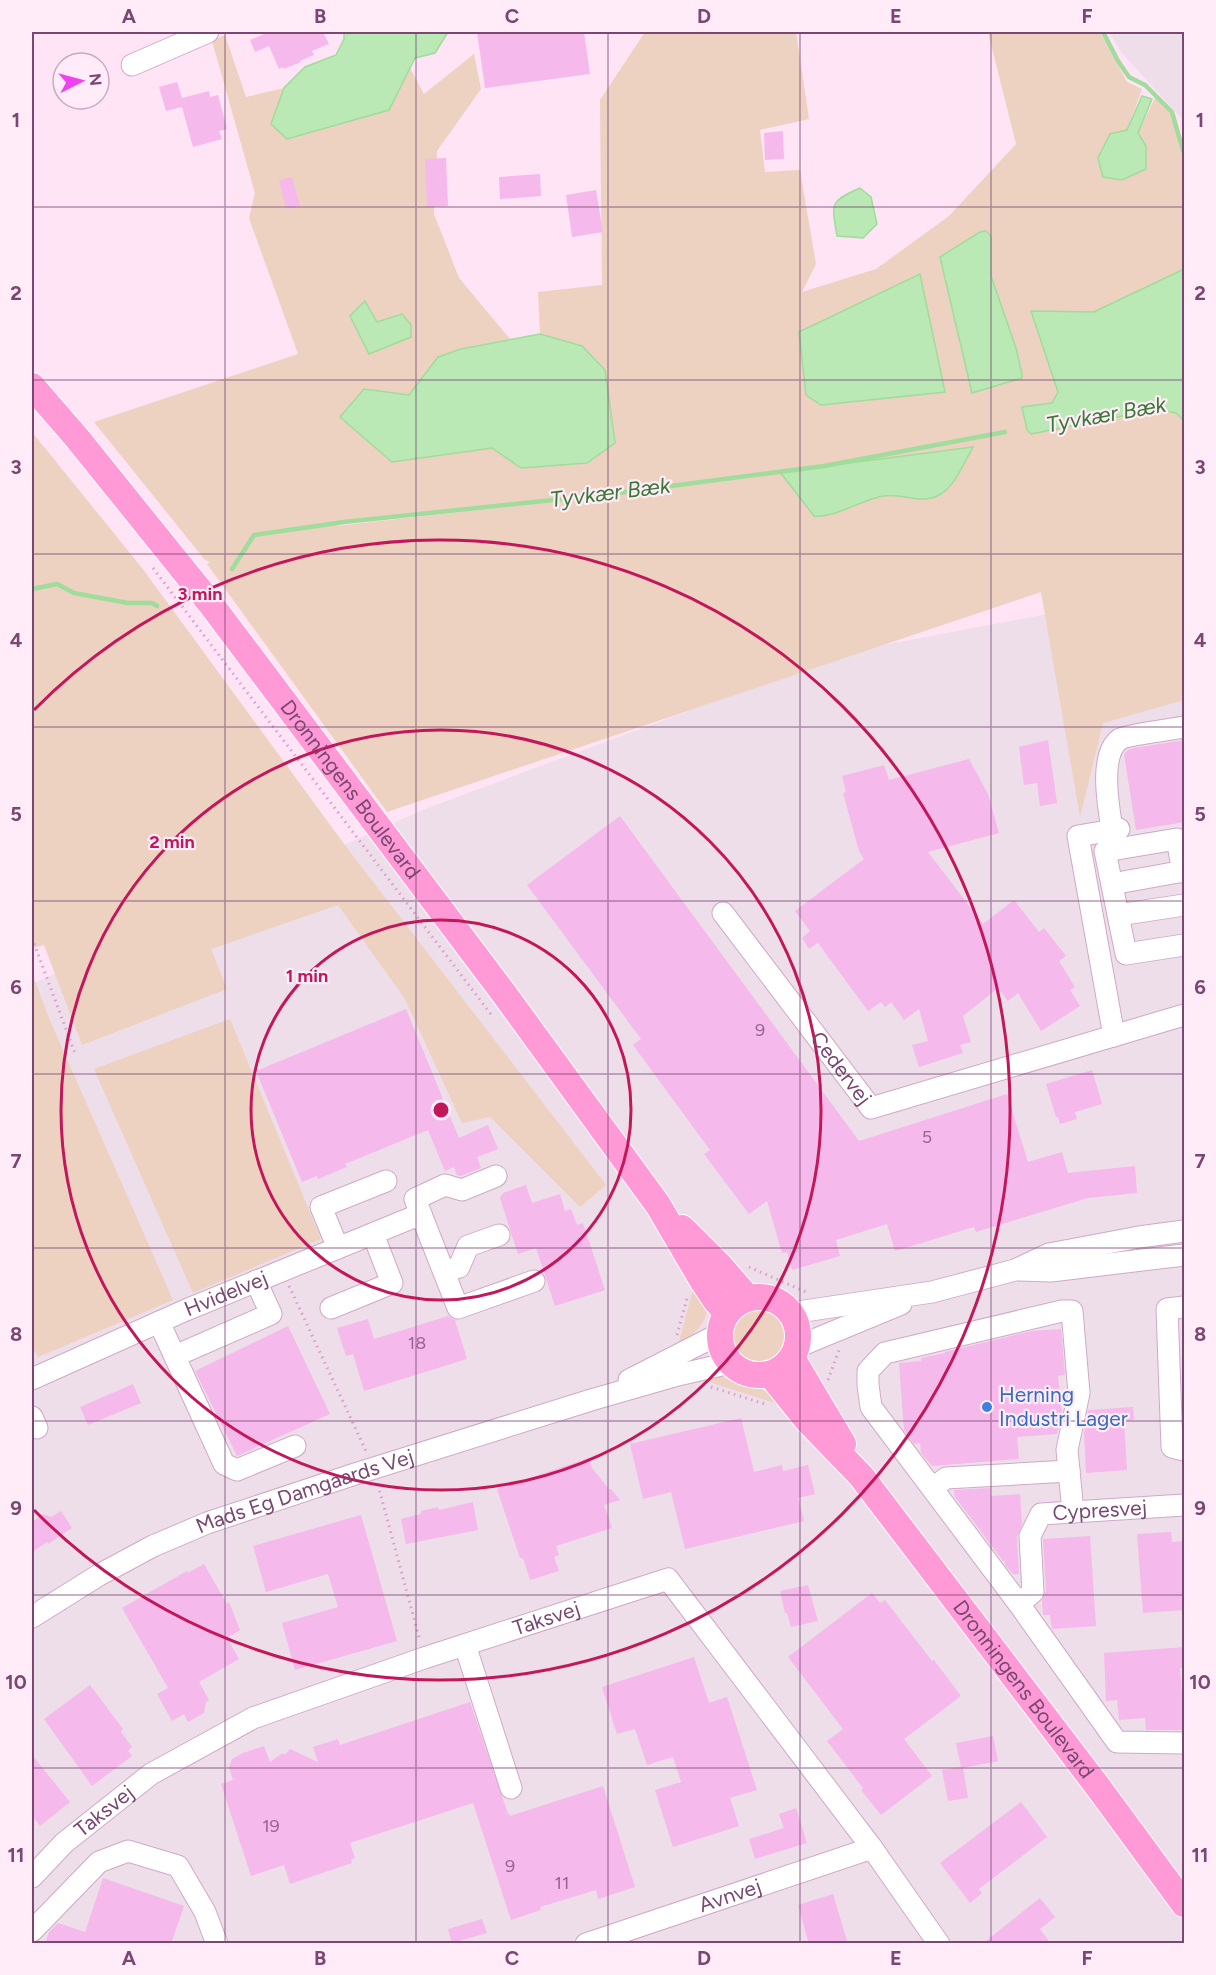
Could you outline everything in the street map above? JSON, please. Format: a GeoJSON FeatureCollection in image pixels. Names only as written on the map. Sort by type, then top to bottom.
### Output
{"type":"FeatureCollection","features":[{"type":"Feature","properties":{"kind":"main road","name":"Dronningens Boulevard"},"geometry":{"type":"LineString","coordinates":[[32,386],[77,438],[210,603],[505,995],[658,1205],[716,1301],[723,1324]]}},
{"type":"Feature","properties":{"kind":"main road","name":"Dronningens Boulevard"},"geometry":{"type":"LineString","coordinates":[[658,1205],[720,1266],[748,1298]]}},
{"type":"Feature","properties":{"kind":"main road"},"geometry":{"type":"LineString","coordinates":[[764,1297],[779,1302],[791,1313],[798,1329],[794,1352],[782,1368],[770,1374],[755,1375],[741,1372],[730,1363],[722,1350],[723,1324],[736,1304],[748,1298],[764,1297]]}},
{"type":"Feature","properties":{"kind":"main road","name":"Dronningens Boulevard"},"geometry":{"type":"LineString","coordinates":[[794,1352],[814,1394],[861,1476]]}},
{"type":"Feature","properties":{"kind":"main road","name":"Dronningens Boulevard"},"geometry":{"type":"LineString","coordinates":[[770,1374],[802,1413],[861,1476],[1098,1786],[1185,1904]]}},
{"type":"Feature","properties":{"kind":"street"},"geometry":{"type":"LineString","coordinates":[[132,65],[208,32]]}},
{"type":"Feature","properties":{"kind":"street"},"geometry":{"type":"LineString","coordinates":[[1185,727],[1121,739],[1111,750],[1107,788],[1115,836],[1106,851],[1126,954],[1185,945]]}},
{"type":"Feature","properties":{"kind":"street"},"geometry":{"type":"LineString","coordinates":[[1112,884],[1184,871],[1177,839],[1078,836],[1114,1036]]}},
{"type":"Feature","properties":{"kind":"street"},"geometry":{"type":"LineString","coordinates":[[1118,915],[1185,905]]}},
{"type":"Feature","properties":{"kind":"street","name":"Cedervej"},"geometry":{"type":"LineString","coordinates":[[723,913],[871,1108],[1185,1015]]}},
{"type":"Feature","properties":{"kind":"street"},"geometry":{"type":"LineString","coordinates":[[496,1176],[462,1190],[445,1185],[415,1199],[458,1308],[534,1281]]}},
{"type":"Feature","properties":{"kind":"street"},"geometry":{"type":"LineString","coordinates":[[338,1248],[321,1207],[386,1181]]}},
{"type":"Feature","properties":{"kind":"street","name":"Hvidelvej"},"geometry":{"type":"LineString","coordinates":[[32,1379],[159,1322],[421,1214]]}},
{"type":"Feature","properties":{"kind":"street"},"geometry":{"type":"LineString","coordinates":[[791,1313],[932,1292],[1015,1270],[1049,1254],[1185,1231]]}},
{"type":"Feature","properties":{"kind":"street"},"geometry":{"type":"LineString","coordinates":[[331,1308],[392,1283],[373,1234]]}},
{"type":"Feature","properties":{"kind":"street"},"geometry":{"type":"LineString","coordinates":[[444,1272],[459,1267],[468,1246],[499,1235]]}},
{"type":"Feature","properties":{"kind":"street"},"geometry":{"type":"LineString","coordinates":[[1015,1270],[1051,1271],[1185,1255]]}},
{"type":"Feature","properties":{"kind":"street"},"geometry":{"type":"LineString","coordinates":[[175,1356],[271,1314],[256,1281]]}},
{"type":"Feature","properties":{"kind":"street"},"geometry":{"type":"LineString","coordinates":[[794,1352],[932,1292]]}},
{"type":"Feature","properties":{"kind":"street"},"geometry":{"type":"LineString","coordinates":[[1185,1307],[1167,1308],[1172,1447],[1185,1450]]}},
{"type":"Feature","properties":{"kind":"street"},"geometry":{"type":"LineString","coordinates":[[1073,1512],[1067,1450],[1079,1393],[1072,1311],[1062,1311],[885,1353],[868,1371],[872,1407],[1019,1604],[1117,1742],[1185,1743]]}},
{"type":"Feature","properties":{"kind":"street"},"geometry":{"type":"LineString","coordinates":[[159,1322],[224,1464],[237,1470],[295,1446]]}},
{"type":"Feature","properties":{"kind":"street","name":"Mads Eg Damgaards Vej"},"geometry":{"type":"LineString","coordinates":[[591,1400],[723,1324]]}},
{"type":"Feature","properties":{"kind":"street","name":"Mads Eg Damgaards Vej"},"geometry":{"type":"LineString","coordinates":[[32,1617],[117,1565],[207,1522],[591,1400],[730,1363]]}},
{"type":"Feature","properties":{"kind":"street"},"geometry":{"type":"LineString","coordinates":[[933,1488],[946,1478],[1069,1471]]}},
{"type":"Feature","properties":{"kind":"street","name":"Cypresvej"},"geometry":{"type":"LineString","coordinates":[[1019,1604],[1033,1592],[1030,1536],[1041,1514],[1185,1505]]}},
{"type":"Feature","properties":{"kind":"street","name":"Taksvej"},"geometry":{"type":"LineString","coordinates":[[32,1877],[64,1843],[151,1774],[253,1718],[465,1645],[668,1579],[872,1848],[939,1944]]}},
{"type":"Feature","properties":{"kind":"street"},"geometry":{"type":"LineString","coordinates":[[465,1645],[511,1788]]}},
{"type":"Feature","properties":{"kind":"street","name":"Avnvej"},"geometry":{"type":"LineString","coordinates":[[586,1944],[872,1848]]}},
{"type":"Feature","properties":{"kind":"street"},"geometry":{"type":"LineString","coordinates":[[32,1931],[99,1862],[128,1851],[178,1866],[205,1912],[217,1944]]}},
{"type":"Feature","properties":{"kind":"path"},"geometry":{"type":"LineString","coordinates":[[32,938],[76,1056]]}},
{"type":"Feature","properties":{"kind":"path"},"geometry":{"type":"LineString","coordinates":[[720,1266],[733,1260],[810,1294]]}},
{"type":"Feature","properties":{"kind":"path"},"geometry":{"type":"LineString","coordinates":[[814,1394],[826,1386],[841,1344]]}},
{"type":"Feature","properties":{"kind":"shaded area"},"geometry":{"type":"Polygon","coordinates":[[[645,32],[796,32],[809,119],[760,130],[765,172],[800,170],[816,264],[802,292],[876,269],[949,216],[1016,144],[988,32],[1100,32],[1127,82],[1142,89],[1127,130],[1146,146],[1138,133],[1156,96],[1173,117],[1184,159],[1184,700],[1103,723],[1080,817],[1041,592],[387,812],[207,564],[210,562],[205,560],[94,422],[298,354],[249,218],[255,193],[212,41],[225,35],[246,97],[284,88],[271,124],[389,110],[410,68],[424,94],[474,54],[481,89],[437,151],[434,214],[459,278],[510,339],[461,349],[438,357],[409,395],[364,389],[392,462],[492,447],[521,468],[582,346],[540,334],[538,292],[602,285],[600,100],[645,32]],[[990,236],[940,258],[1016,348],[991,276],[990,236]],[[540,503],[344,522],[336,526],[540,503]]]}},
{"type":"Feature","properties":{"kind":"shaded area"},"geometry":{"type":"Polygon","coordinates":[[[1109,32],[1184,32],[1184,121],[1121,52],[1109,32]]]}},
{"type":"Feature","properties":{"kind":"shaded area"},"geometry":{"type":"Polygon","coordinates":[[[32,432],[142,568],[350,852],[606,1185],[580,1207],[490,1117],[462,1123],[405,999],[338,905],[211,949],[227,989],[82,1045],[44,945],[32,948],[32,432]]]}},
{"type":"Feature","properties":{"kind":"shaded area"},"geometry":{"type":"Polygon","coordinates":[[[1184,588],[1184,1943],[32,1943],[32,984],[425,809],[847,652],[1184,588]]]}},
{"type":"Feature","properties":{"kind":"shaded area"},"geometry":{"type":"Polygon","coordinates":[[[32,973],[48,1016],[173,1300],[38,1357],[32,1346],[32,973]]]}},
{"type":"Feature","properties":{"kind":"shaded area"},"geometry":{"type":"Polygon","coordinates":[[[230,1019],[321,1239],[193,1293],[94,1069],[230,1019]]]}},
{"type":"Feature","properties":{"kind":"shaded area"},"geometry":{"type":"Polygon","coordinates":[[[700,1285],[707,1311],[702,1323],[680,1346],[679,1342],[693,1290],[700,1285]]]}},
{"type":"Feature","properties":{"kind":"shaded area"},"geometry":{"type":"Polygon","coordinates":[[[758,1308],[777,1316],[785,1335],[777,1354],[758,1362],[739,1354],[731,1335],[739,1316],[758,1308]]]}},
{"type":"Feature","properties":{"kind":"shaded area"},"geometry":{"type":"Polygon","coordinates":[[[719,1375],[743,1386],[775,1394],[786,1409],[778,1404],[709,1382],[695,1380],[719,1375]]]}},
{"type":"Feature","properties":{"kind":"water"},"geometry":{"type":"Polygon","coordinates":[[[344,32],[448,32],[435,53],[415,58],[389,110],[287,139],[271,124],[284,88],[305,67],[336,55],[344,39],[344,32]]]}},
{"type":"Feature","properties":{"kind":"water"},"geometry":{"type":"Polygon","coordinates":[[[1142,96],[1152,99],[1138,133],[1146,146],[1146,169],[1122,180],[1103,177],[1098,158],[1110,134],[1127,130],[1142,96]]]}},
{"type":"Feature","properties":{"kind":"water"},"geometry":{"type":"Polygon","coordinates":[[[860,188],[871,197],[877,224],[863,238],[837,236],[835,205],[842,197],[860,188]]]}},
{"type":"Feature","properties":{"kind":"water"},"geometry":{"type":"Polygon","coordinates":[[[986,231],[991,236],[991,276],[1016,348],[1022,378],[972,393],[940,257],[980,232],[986,231]]]}},
{"type":"Feature","properties":{"kind":"water"},"geometry":{"type":"Polygon","coordinates":[[[1184,269],[1184,421],[1176,413],[1158,409],[1031,434],[1027,430],[1022,407],[1052,403],[1058,392],[1031,311],[1094,312],[1184,269]]]}},
{"type":"Feature","properties":{"kind":"water"},"geometry":{"type":"Polygon","coordinates":[[[920,274],[945,392],[821,405],[806,395],[799,332],[920,274]]]}},
{"type":"Feature","properties":{"kind":"water"},"geometry":{"type":"Polygon","coordinates":[[[365,301],[377,322],[402,314],[411,325],[411,337],[369,354],[350,316],[365,301]]]}},
{"type":"Feature","properties":{"kind":"water"},"geometry":{"type":"Polygon","coordinates":[[[540,334],[582,346],[605,370],[615,443],[587,463],[521,468],[492,448],[392,462],[340,417],[364,389],[409,395],[438,357],[461,349],[540,334]]]}},
{"type":"Feature","properties":{"kind":"water"},"geometry":{"type":"Polygon","coordinates":[[[973,447],[950,486],[939,495],[925,499],[884,496],[830,515],[814,516],[780,472],[973,447]]]}},
{"type":"Feature","properties":{"kind":"building"},"geometry":{"type":"Polygon","coordinates":[[[269,32],[323,32],[329,44],[312,51],[314,55],[301,62],[279,69],[269,46],[255,52],[250,40],[269,32]]]}},
{"type":"Feature","properties":{"kind":"building"},"geometry":{"type":"Polygon","coordinates":[[[477,32],[584,32],[590,74],[485,88],[477,32]]]}},
{"type":"Feature","properties":{"kind":"building"},"geometry":{"type":"Polygon","coordinates":[[[177,82],[182,98],[209,91],[210,97],[218,95],[227,129],[219,131],[222,139],[193,147],[182,107],[166,111],[159,87],[177,82]]]}},
{"type":"Feature","properties":{"kind":"building"},"geometry":{"type":"Polygon","coordinates":[[[783,131],[784,159],[765,160],[764,133],[783,131]]]}},
{"type":"Feature","properties":{"kind":"building"},"geometry":{"type":"Polygon","coordinates":[[[446,158],[448,206],[427,207],[425,159],[446,158]]]}},
{"type":"Feature","properties":{"kind":"building"},"geometry":{"type":"Polygon","coordinates":[[[540,174],[541,196],[500,199],[499,177],[540,174]]]}},
{"type":"Feature","properties":{"kind":"building"},"geometry":{"type":"Polygon","coordinates":[[[292,177],[300,206],[286,209],[279,180],[292,177]]]}},
{"type":"Feature","properties":{"kind":"building"},"geometry":{"type":"Polygon","coordinates":[[[596,190],[603,232],[572,237],[566,195],[596,190]]]}},
{"type":"Feature","properties":{"kind":"building"},"geometry":{"type":"Polygon","coordinates":[[[1048,740],[1057,803],[1040,806],[1037,783],[1024,785],[1019,747],[1048,740]]]}},
{"type":"Feature","properties":{"kind":"building"},"geometry":{"type":"Polygon","coordinates":[[[1185,740],[1185,822],[1136,830],[1124,754],[1134,748],[1185,740]]]}},
{"type":"Feature","properties":{"kind":"building"},"geometry":{"type":"Polygon","coordinates":[[[969,759],[988,794],[999,833],[928,852],[983,924],[1014,900],[1039,932],[1044,928],[1066,956],[1059,961],[1075,987],[1070,990],[1080,1006],[1041,1031],[1018,993],[1008,1001],[998,988],[963,1016],[971,1042],[960,1045],[963,1053],[919,1067],[912,1045],[928,1041],[919,1009],[904,1020],[891,1002],[885,1007],[881,1002],[868,1011],[818,943],[809,949],[802,938],[810,931],[795,911],[864,859],[859,851],[843,793],[846,792],[842,776],[884,765],[889,780],[969,759]]]}},
{"type":"Feature","properties":{"kind":"building"},"geometry":{"type":"Polygon","coordinates":[[[620,816],[859,1141],[1007,1094],[1028,1162],[1062,1152],[1068,1173],[1135,1166],[1137,1193],[1088,1198],[976,1232],[974,1227],[895,1251],[887,1224],[836,1240],[840,1256],[792,1270],[787,1252],[782,1253],[767,1201],[749,1214],[704,1154],[710,1150],[633,1045],[641,1039],[527,885],[620,816]]]}},
{"type":"Feature","properties":{"kind":"building"},"geometry":{"type":"Polygon","coordinates":[[[406,1009],[459,1138],[488,1125],[498,1149],[477,1157],[481,1168],[461,1176],[457,1175],[454,1167],[445,1171],[428,1130],[345,1164],[347,1167],[318,1179],[317,1176],[302,1182],[256,1071],[406,1009]]]}},
{"type":"Feature","properties":{"kind":"building"},"geometry":{"type":"Polygon","coordinates":[[[1092,1070],[1102,1104],[1075,1112],[1077,1119],[1060,1124],[1046,1084],[1092,1070]]]}},
{"type":"Feature","properties":{"kind":"building"},"geometry":{"type":"Polygon","coordinates":[[[526,1185],[532,1203],[560,1194],[565,1211],[571,1209],[577,1225],[583,1223],[605,1290],[555,1306],[536,1248],[518,1254],[500,1198],[503,1193],[526,1185]]]}},
{"type":"Feature","properties":{"kind":"building"},"geometry":{"type":"Polygon","coordinates":[[[448,1316],[455,1320],[467,1359],[364,1391],[353,1354],[346,1356],[337,1328],[368,1319],[374,1339],[448,1316]]]}},
{"type":"Feature","properties":{"kind":"building"},"geometry":{"type":"Polygon","coordinates":[[[288,1326],[330,1414],[237,1456],[195,1371],[288,1326]]]}},
{"type":"Feature","properties":{"kind":"building"},"geometry":{"type":"Polygon","coordinates":[[[1061,1329],[1065,1375],[1058,1376],[1062,1412],[1057,1434],[1017,1437],[1019,1459],[932,1466],[921,1453],[920,1443],[914,1444],[904,1430],[899,1363],[921,1361],[921,1358],[1031,1331],[1061,1329]]]}},
{"type":"Feature","properties":{"kind":"building"},"geometry":{"type":"Polygon","coordinates":[[[133,1384],[141,1403],[88,1425],[80,1407],[133,1384]]]}},
{"type":"Feature","properties":{"kind":"building"},"geometry":{"type":"Polygon","coordinates":[[[1133,1407],[1134,1420],[1124,1421],[1127,1470],[1086,1473],[1084,1433],[1088,1410],[1133,1407]]]}},
{"type":"Feature","properties":{"kind":"building"},"geometry":{"type":"Polygon","coordinates":[[[741,1418],[754,1472],[782,1465],[783,1471],[808,1465],[815,1494],[798,1498],[804,1521],[685,1549],[671,1492],[643,1499],[630,1444],[741,1418]]]}},
{"type":"Feature","properties":{"kind":"building"},"geometry":{"type":"Polygon","coordinates":[[[589,1458],[592,1468],[620,1500],[604,1505],[612,1528],[556,1546],[559,1555],[554,1557],[559,1571],[530,1580],[523,1558],[520,1558],[497,1489],[589,1458]]]}},
{"type":"Feature","properties":{"kind":"building"},"geometry":{"type":"Polygon","coordinates":[[[990,1488],[991,1496],[1020,1494],[1022,1524],[1017,1537],[1019,1574],[1013,1574],[1005,1565],[1005,1561],[955,1497],[954,1490],[990,1488]]]}},
{"type":"Feature","properties":{"kind":"building"},"geometry":{"type":"Polygon","coordinates":[[[473,1502],[478,1530],[406,1544],[401,1519],[421,1514],[421,1511],[438,1507],[439,1510],[473,1502]]]}},
{"type":"Feature","properties":{"kind":"building"},"geometry":{"type":"Polygon","coordinates":[[[61,1511],[72,1528],[32,1552],[32,1522],[43,1514],[51,1517],[61,1511]]]}},
{"type":"Feature","properties":{"kind":"building"},"geometry":{"type":"Polygon","coordinates":[[[361,1515],[397,1641],[295,1670],[282,1623],[338,1607],[328,1574],[266,1592],[253,1546],[361,1515]]]}},
{"type":"Feature","properties":{"kind":"building"},"geometry":{"type":"Polygon","coordinates":[[[1171,1532],[1172,1542],[1185,1541],[1185,1610],[1143,1613],[1137,1534],[1171,1532]]]}},
{"type":"Feature","properties":{"kind":"building"},"geometry":{"type":"Polygon","coordinates":[[[1090,1536],[1096,1626],[1052,1629],[1050,1615],[1043,1615],[1042,1601],[1046,1591],[1043,1539],[1090,1536]]]}},
{"type":"Feature","properties":{"kind":"building"},"geometry":{"type":"Polygon","coordinates":[[[204,1564],[227,1604],[229,1602],[240,1630],[227,1638],[239,1659],[199,1682],[209,1700],[206,1702],[204,1713],[188,1722],[184,1714],[172,1721],[157,1694],[168,1688],[122,1608],[187,1571],[188,1573],[204,1564]]]}},
{"type":"Feature","properties":{"kind":"building"},"geometry":{"type":"Polygon","coordinates":[[[808,1585],[818,1621],[791,1627],[780,1591],[808,1585]]]}},
{"type":"Feature","properties":{"kind":"building"},"geometry":{"type":"Polygon","coordinates":[[[872,1593],[880,1603],[885,1600],[961,1696],[904,1739],[932,1776],[881,1815],[827,1741],[843,1729],[788,1657],[872,1593]]]}},
{"type":"Feature","properties":{"kind":"building"},"geometry":{"type":"Polygon","coordinates":[[[1185,1647],[1185,1668],[1180,1668],[1182,1695],[1185,1696],[1185,1730],[1146,1730],[1145,1718],[1119,1720],[1117,1700],[1106,1701],[1104,1653],[1185,1647]]]}},
{"type":"Feature","properties":{"kind":"building"},"geometry":{"type":"Polygon","coordinates":[[[694,1657],[709,1703],[727,1697],[757,1790],[730,1798],[739,1826],[673,1847],[655,1790],[681,1782],[673,1757],[647,1765],[635,1729],[617,1734],[602,1687],[694,1657]]]}},
{"type":"Feature","properties":{"kind":"building"},"geometry":{"type":"Polygon","coordinates":[[[90,1685],[123,1729],[121,1732],[132,1747],[128,1751],[132,1756],[92,1786],[44,1719],[90,1685]]]}},
{"type":"Feature","properties":{"kind":"building"},"geometry":{"type":"Polygon","coordinates":[[[470,1702],[508,1814],[510,1816],[603,1786],[635,1887],[598,1899],[596,1890],[540,1907],[541,1910],[511,1920],[473,1803],[350,1843],[355,1858],[351,1860],[352,1863],[290,1884],[284,1865],[251,1876],[221,1784],[233,1780],[229,1767],[232,1759],[264,1746],[270,1762],[281,1754],[286,1754],[290,1749],[318,1762],[313,1747],[338,1739],[340,1745],[470,1702]]]}},
{"type":"Feature","properties":{"kind":"building"},"geometry":{"type":"Polygon","coordinates":[[[993,1736],[998,1761],[963,1768],[968,1798],[948,1801],[942,1770],[961,1767],[956,1743],[993,1736]]]}},
{"type":"Feature","properties":{"kind":"building"},"geometry":{"type":"Polygon","coordinates":[[[32,1755],[70,1802],[40,1826],[32,1815],[32,1755]]]}},
{"type":"Feature","properties":{"kind":"building"},"geometry":{"type":"Polygon","coordinates":[[[1021,1802],[1047,1837],[979,1889],[982,1893],[970,1903],[940,1863],[1021,1802]]]}},
{"type":"Feature","properties":{"kind":"building"},"geometry":{"type":"Polygon","coordinates":[[[796,1808],[807,1843],[755,1859],[749,1839],[784,1828],[779,1814],[796,1808]]]}},
{"type":"Feature","properties":{"kind":"building"},"geometry":{"type":"Polygon","coordinates":[[[103,1878],[184,1906],[171,1944],[45,1944],[49,1932],[58,1923],[85,1932],[103,1878]]]}},
{"type":"Feature","properties":{"kind":"building"},"geometry":{"type":"Polygon","coordinates":[[[833,1894],[848,1944],[809,1944],[798,1905],[833,1894]]]}},
{"type":"Feature","properties":{"kind":"building"},"geometry":{"type":"Polygon","coordinates":[[[1040,1898],[1055,1917],[1040,1929],[1051,1944],[982,1944],[1040,1898]]]}},
{"type":"Feature","properties":{"kind":"building"},"geometry":{"type":"Polygon","coordinates":[[[482,1919],[487,1933],[452,1943],[448,1929],[482,1919]]]}},
{"type":"Feature","properties":{"kind":"waterway"},"geometry":{"type":"LineString","coordinates":[[1103,32],[1129,77],[1145,85],[1172,112],[1184,154]]}},
{"type":"Feature","properties":{"kind":"waterway","name":"Tyvkær Bæk"},"geometry":{"type":"LineString","coordinates":[[232,569],[254,535],[344,522],[610,494],[824,466],[1005,432]]}},
{"type":"Feature","properties":{"kind":"waterway","name":"Tyvkær Bæk"},"geometry":{"type":"LineString","coordinates":[[32,589],[57,584],[74,593],[128,603],[152,603],[157,606]]}},
{"type":"Feature","properties":{"kind":"place","name":"Herning Industri Lager"},"geometry":{"type":"Point","coordinates":[987,1407]}}]}
